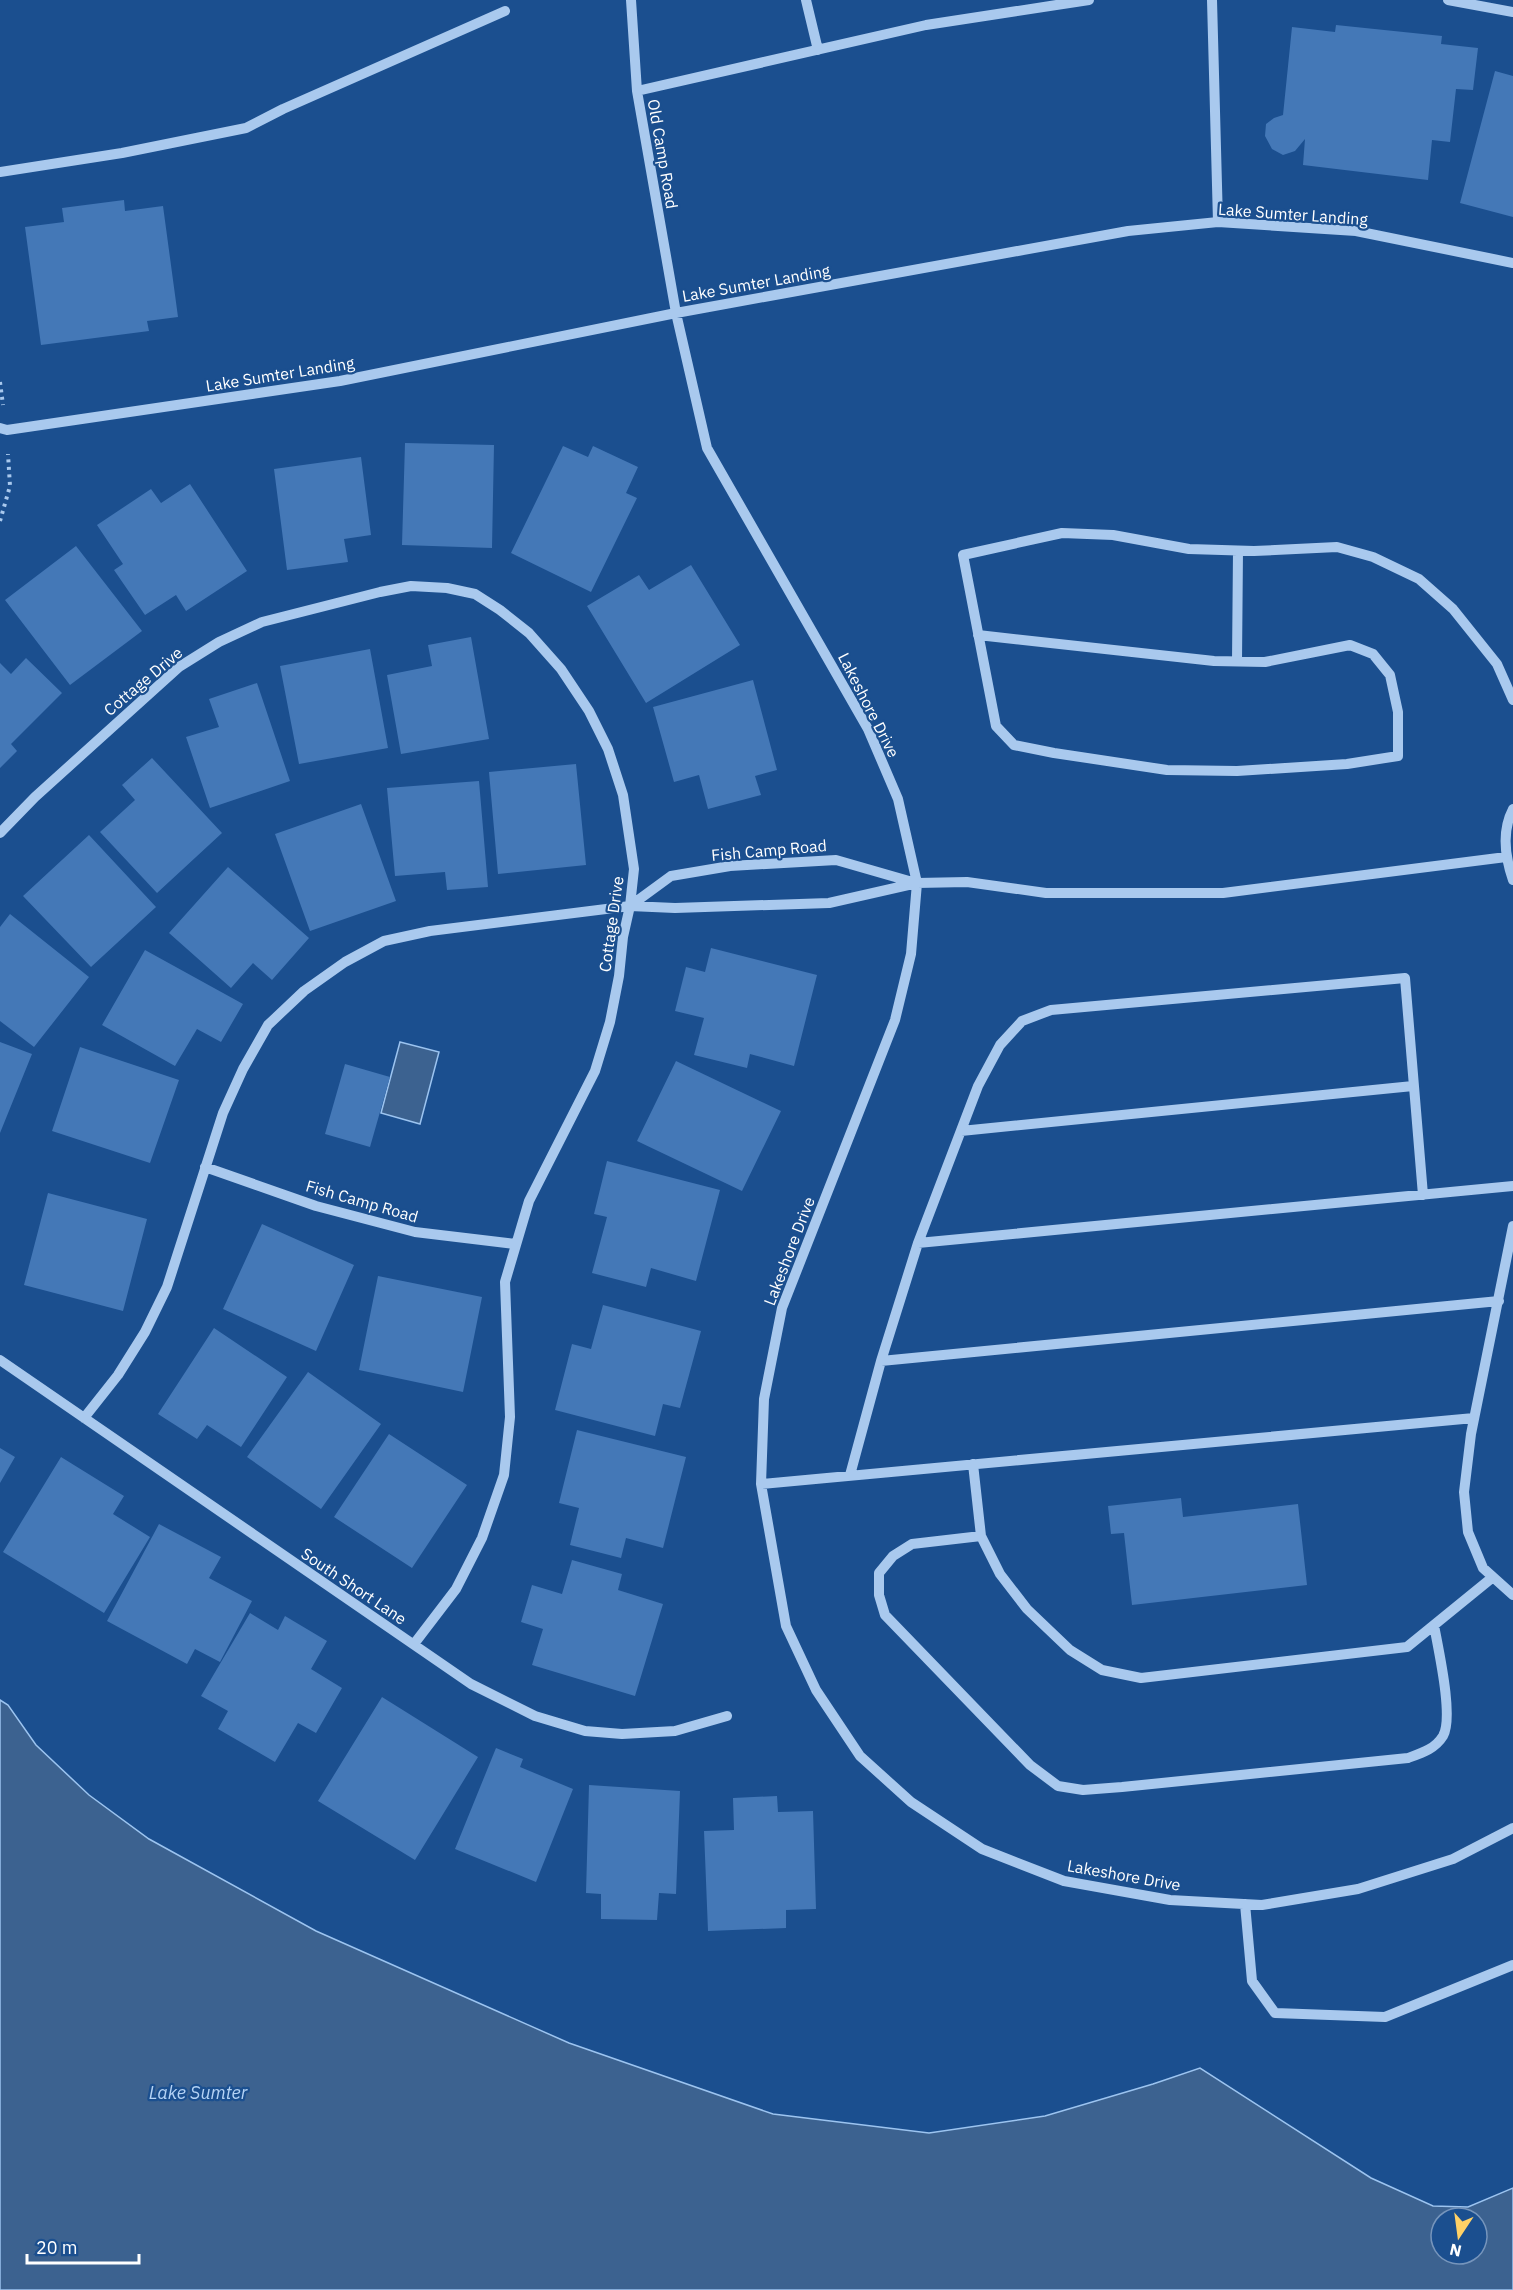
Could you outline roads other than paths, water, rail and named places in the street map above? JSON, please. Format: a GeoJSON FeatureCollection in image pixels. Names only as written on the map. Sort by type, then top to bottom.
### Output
{"type":"FeatureCollection","features":[{"type":"Feature","properties":{"kind":"street","name":"Old Camp Road"},"geometry":{"type":"LineString","coordinates":[[631,0],[637,91],[676,312]]}},
{"type":"Feature","properties":{"kind":"street"},"geometry":{"type":"LineString","coordinates":[[807,0],[818,50]]}},
{"type":"Feature","properties":{"kind":"street"},"geometry":{"type":"LineString","coordinates":[[637,91],[926,25],[1089,0]]}},
{"type":"Feature","properties":{"kind":"street"},"geometry":{"type":"LineString","coordinates":[[1212,0],[1218,222]]}},
{"type":"Feature","properties":{"kind":"street"},"geometry":{"type":"LineString","coordinates":[[1448,0],[1513,12]]}},
{"type":"Feature","properties":{"kind":"street"},"geometry":{"type":"LineString","coordinates":[[0,172],[122,153],[246,128],[283,109],[504,11]]}},
{"type":"Feature","properties":{"kind":"street","name":"Lake Sumter Landing"},"geometry":{"type":"LineString","coordinates":[[2,430],[340,381],[676,312],[1128,231],[1218,222],[1356,231],[1513,263]]}},
{"type":"Feature","properties":{"kind":"street","name":"Lakeshore Drive"},"geometry":{"type":"LineString","coordinates":[[676,312],[707,448],[868,729],[898,799],[916,883],[911,954],[895,1020],[782,1308],[764,1399],[761,1484],[786,1626],[816,1690],[860,1756],[911,1802],[982,1849],[1064,1881],[1170,1900],[1262,1905],[1358,1889],[1452,1859],[1513,1828]]}},
{"type":"Feature","properties":{"kind":"street"},"geometry":{"type":"LineString","coordinates":[[978,635],[1151,655],[1265,662],[1350,645],[1373,654],[1390,675],[1398,712],[1398,756],[1347,764],[1237,771],[1167,770],[1014,745],[996,726],[978,635],[963,555],[1062,533],[1113,535],[1189,549],[1337,547],[1372,557],[1419,579],[1454,609],[1497,664],[1513,700]]}},
{"type":"Feature","properties":{"kind":"street"},"geometry":{"type":"LineString","coordinates":[[1237,661],[1238,550]]}},
{"type":"Feature","properties":{"kind":"street","name":"Cottage Drive"},"geometry":{"type":"LineString","coordinates":[[0,833],[44,789],[179,667],[219,642],[262,622],[411,586],[447,588],[475,594],[529,633],[561,669],[589,711],[608,748],[623,795],[634,869],[610,1022],[595,1071],[529,1201],[505,1282],[510,1417],[504,1474],[482,1538],[456,1590],[414,1644]]}},
{"type":"Feature","properties":{"kind":"street"},"geometry":{"type":"LineString","coordinates":[[1513,809],[1505,836],[1506,857],[1513,880]]}},
{"type":"Feature","properties":{"kind":"street"},"geometry":{"type":"LineString","coordinates":[[916,883],[967,882],[1046,893],[1223,893],[1506,857]]}},
{"type":"Feature","properties":{"kind":"street","name":"Fish Camp Road"},"geometry":{"type":"LineString","coordinates":[[630,906],[671,876],[730,866],[836,860],[916,883]]}},
{"type":"Feature","properties":{"kind":"street","name":"Fish Camp Road"},"geometry":{"type":"LineString","coordinates":[[84,1418],[118,1375],[167,1287],[223,1113],[243,1069],[268,1025],[304,991],[345,962],[384,941],[430,931],[630,906],[675,908],[829,903],[916,883]]}},
{"type":"Feature","properties":{"kind":"street"},"geometry":{"type":"LineString","coordinates":[[850,1475],[881,1361],[918,1243],[978,1086],[1000,1045],[1022,1021],[1052,1010],[1405,978],[1423,1195]]}},
{"type":"Feature","properties":{"kind":"street"},"geometry":{"type":"LineString","coordinates":[[961,1131],[1413,1086]]}},
{"type":"Feature","properties":{"kind":"street","name":"Fish Camp Road"},"geometry":{"type":"LineString","coordinates":[[205,1167],[316,1206],[415,1232],[515,1244]]}},
{"type":"Feature","properties":{"kind":"street"},"geometry":{"type":"LineString","coordinates":[[918,1243],[1513,1186]]}},
{"type":"Feature","properties":{"kind":"street"},"geometry":{"type":"LineString","coordinates":[[1513,1226],[1474,1418],[1464,1492],[1467,1532],[1483,1568],[1513,1595]]}},
{"type":"Feature","properties":{"kind":"street"},"geometry":{"type":"LineString","coordinates":[[881,1361],[1499,1301]]}},
{"type":"Feature","properties":{"kind":"street","name":"South Short Lane"},"geometry":{"type":"LineString","coordinates":[[0,1360],[471,1683],[535,1716],[585,1731],[622,1734],[675,1731],[727,1716]]}},
{"type":"Feature","properties":{"kind":"street"},"geometry":{"type":"LineString","coordinates":[[761,1484],[1474,1418]]}},
{"type":"Feature","properties":{"kind":"street"},"geometry":{"type":"LineString","coordinates":[[973,1464],[981,1536],[1000,1574],[1027,1609],[1070,1650],[1102,1670],[1141,1678],[1407,1647],[1493,1577]]}},
{"type":"Feature","properties":{"kind":"street"},"geometry":{"type":"LineString","coordinates":[[981,1536],[912,1544],[893,1556],[879,1573],[879,1595],[885,1615],[1030,1765],[1058,1786],[1083,1790],[1122,1787],[1408,1758],[1431,1750],[1444,1735],[1447,1710],[1434,1625]]}},
{"type":"Feature","properties":{"kind":"street"},"geometry":{"type":"LineString","coordinates":[[1245,1904],[1252,1981],[1275,2013],[1385,2017],[1513,1965]]}},
{"type":"Feature","properties":{"kind":"water"},"geometry":{"type":"Polygon","coordinates":[[[400,1042],[439,1052],[420,1124],[381,1113],[400,1042]]]}},
{"type":"Feature","properties":{"kind":"water","name":"Lake Sumter"},"geometry":{"type":"Polygon","coordinates":[[[0,1700],[8,1705],[36,1745],[89,1795],[149,1839],[316,1931],[569,2043],[773,2114],[929,2133],[1045,2116],[1200,2068],[1371,2178],[1433,2206],[1429,2206],[1429,2266],[1489,2266],[1489,2206],[1470,2206],[1513,2188],[1513,2290],[0,2290],[0,1700]]]}}]}
